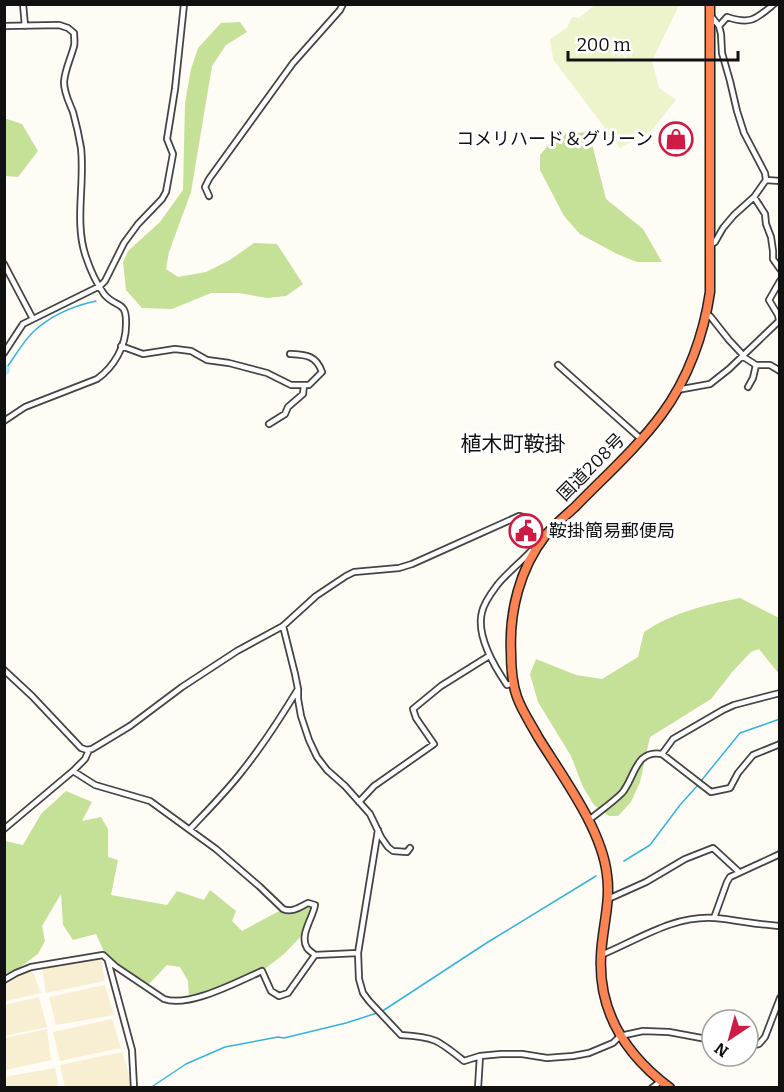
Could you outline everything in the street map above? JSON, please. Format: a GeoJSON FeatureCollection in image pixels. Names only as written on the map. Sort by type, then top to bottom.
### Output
{"type":"FeatureCollection","features":[{"type":"Feature","properties":{"kind":"highway","name":"国道208号"},"geometry":{"type":"LineString","coordinates":[[670,1088],[642,1062],[620,1036],[607,1006],[601,982],[601,955],[608,900],[608,876],[604,856],[589,820],[517,698],[513,684],[510,651],[514,605],[528,565],[546,535],[641,439],[663,413],[677,390],[707,314],[710,292],[710,9]]}},
{"type":"Feature","properties":{"kind":"street"},"geometry":{"type":"LineString","coordinates":[[23,4],[25,26]]}},
{"type":"Feature","properties":{"kind":"street"},"geometry":{"type":"LineString","coordinates":[[4,353],[23,324],[100,286],[105,281],[124,243],[166,192],[173,154],[167,139],[184,4]]}},
{"type":"Feature","properties":{"kind":"street"},"geometry":{"type":"LineString","coordinates":[[209,196],[205,187],[209,179],[293,63],[343,4]]}},
{"type":"Feature","properties":{"kind":"street"},"geometry":{"type":"LineString","coordinates":[[719,26],[728,17],[739,21],[757,18],[774,4]]}},
{"type":"Feature","properties":{"kind":"street"},"geometry":{"type":"LineString","coordinates":[[710,9],[719,26],[722,53],[744,133],[765,173],[766,180],[754,197],[723,228],[715,242],[710,244]]}},
{"type":"Feature","properties":{"kind":"street"},"geometry":{"type":"LineString","coordinates":[[4,34],[6,26],[59,25],[74,33],[74,45],[66,69],[64,92],[73,112],[81,154],[81,240],[86,259],[100,286],[108,298],[125,310],[126,324],[122,346],[105,373],[97,379],[25,407],[4,421]]}},
{"type":"Feature","properties":{"kind":"street"},"geometry":{"type":"LineString","coordinates":[[766,180],[780,181]]}},
{"type":"Feature","properties":{"kind":"street"},"geometry":{"type":"LineString","coordinates":[[754,197],[765,214],[771,237],[773,259],[780,269]]}},
{"type":"Feature","properties":{"kind":"street"},"geometry":{"type":"LineString","coordinates":[[4,264],[33,319]]}},
{"type":"Feature","properties":{"kind":"street"},"geometry":{"type":"LineString","coordinates":[[677,390],[710,384],[729,369],[779,320],[769,300],[780,281]]}},
{"type":"Feature","properties":{"kind":"street"},"geometry":{"type":"LineString","coordinates":[[707,314],[742,356],[756,365],[770,365],[780,371]]}},
{"type":"Feature","properties":{"kind":"street"},"geometry":{"type":"LineString","coordinates":[[122,346],[143,354],[175,349],[191,351],[207,360],[267,373],[291,385],[309,385],[322,372],[318,362],[307,356],[290,354]]}},
{"type":"Feature","properties":{"kind":"street"},"geometry":{"type":"LineString","coordinates":[[558,365],[641,439]]}},
{"type":"Feature","properties":{"kind":"street"},"geometry":{"type":"LineString","coordinates":[[748,387],[756,365]]}},
{"type":"Feature","properties":{"kind":"street"},"geometry":{"type":"LineString","coordinates":[[269,424],[285,414],[288,407],[303,394],[304,385]]}},
{"type":"Feature","properties":{"kind":"street"},"geometry":{"type":"LineString","coordinates":[[4,829],[86,759],[89,750],[130,726],[237,651],[283,626],[316,596],[346,576],[354,572],[399,568],[412,564],[519,516],[527,518],[546,535],[499,584],[481,612],[483,635],[489,656],[507,685],[513,684]]}},
{"type":"Feature","properties":{"kind":"street"},"geometry":{"type":"LineString","coordinates":[[283,626],[298,689],[301,716],[317,757],[370,814],[388,847],[393,851],[407,852],[410,849]]}},
{"type":"Feature","properties":{"kind":"street"},"geometry":{"type":"LineString","coordinates":[[359,802],[374,786],[434,744],[412,709],[441,686],[489,656]]}},
{"type":"Feature","properties":{"kind":"street"},"geometry":{"type":"LineString","coordinates":[[4,670],[81,748],[89,750]]}},
{"type":"Feature","properties":{"kind":"street"},"geometry":{"type":"LineString","coordinates":[[190,829],[245,768],[298,689]]}},
{"type":"Feature","properties":{"kind":"street"},"geometry":{"type":"LineString","coordinates":[[662,754],[673,739],[723,710],[780,693]]}},
{"type":"Feature","properties":{"kind":"street"},"geometry":{"type":"LineString","coordinates":[[589,820],[624,791],[640,761],[649,754],[662,754],[711,792],[730,788],[738,773],[753,755],[780,744]]}},
{"type":"Feature","properties":{"kind":"street"},"geometry":{"type":"LineString","coordinates":[[73,771],[95,785],[150,801],[216,849],[283,909],[296,910],[308,903],[315,905],[304,938],[308,948],[315,955],[358,953]]}},
{"type":"Feature","properties":{"kind":"street"},"geometry":{"type":"LineString","coordinates":[[378,830],[358,953],[359,978],[363,993],[401,1035],[438,1041],[464,1060],[480,1056],[522,1054],[547,1058],[573,1056],[589,1053],[613,1042],[620,1036],[643,1030],[700,1038]]}},
{"type":"Feature","properties":{"kind":"street"},"geometry":{"type":"LineString","coordinates":[[608,900],[646,882],[685,859],[713,848],[739,872]]}},
{"type":"Feature","properties":{"kind":"street"},"geometry":{"type":"LineString","coordinates":[[714,918],[730,877],[780,854]]}},
{"type":"Feature","properties":{"kind":"street"},"geometry":{"type":"LineString","coordinates":[[601,955],[672,923],[696,919],[714,918],[780,926]]}},
{"type":"Feature","properties":{"kind":"street"},"geometry":{"type":"LineString","coordinates":[[4,980],[31,966],[103,955],[115,966],[170,1001],[186,1000],[209,994],[262,971],[271,991],[279,996],[288,993],[315,955]]}},
{"type":"Feature","properties":{"kind":"street"},"geometry":{"type":"LineString","coordinates":[[107,958],[132,1050],[134,1088]]}},
{"type":"Feature","properties":{"kind":"street"},"geometry":{"type":"LineString","coordinates":[[760,1043],[765,1036],[780,998]]}},
{"type":"Feature","properties":{"kind":"street"},"geometry":{"type":"LineString","coordinates":[[478,1088],[480,1056]]}},
{"type":"Feature","properties":{"kind":"street"},"geometry":{"type":"LineString","coordinates":[[652,1088],[661,1081]]}},
{"type":"Feature","properties":{"kind":"shaded area"},"geometry":{"type":"Polygon","coordinates":[[[100,956],[105,981],[46,993],[42,968],[100,956]]]}},
{"type":"Feature","properties":{"kind":"shaded area"},"geometry":{"type":"Polygon","coordinates":[[[32,970],[41,993],[5,1001],[4,980],[19,972],[32,970]]]}},
{"type":"Feature","properties":{"kind":"shaded area"},"geometry":{"type":"Polygon","coordinates":[[[105,985],[114,1015],[56,1025],[49,997],[105,985]]]}},
{"type":"Feature","properties":{"kind":"shaded area"},"geometry":{"type":"Polygon","coordinates":[[[39,997],[47,1027],[5,1036],[5,1005],[39,997]]]}},
{"type":"Feature","properties":{"kind":"shaded area"},"geometry":{"type":"Polygon","coordinates":[[[112,1019],[121,1048],[60,1061],[53,1032],[112,1019]]]}},
{"type":"Feature","properties":{"kind":"shaded area"},"geometry":{"type":"Polygon","coordinates":[[[47,1029],[51,1060],[5,1070],[5,1038],[47,1029]]]}},
{"type":"Feature","properties":{"kind":"shaded area"},"geometry":{"type":"Polygon","coordinates":[[[122,1052],[133,1087],[65,1087],[60,1065],[122,1052]]]}},
{"type":"Feature","properties":{"kind":"shaded area"},"geometry":{"type":"Polygon","coordinates":[[[55,1068],[59,1087],[5,1087],[5,1077],[55,1068]]]}},
{"type":"Feature","properties":{"kind":"green space"},"geometry":{"type":"Polygon","coordinates":[[[595,5],[679,5],[652,61],[659,88],[676,100],[651,131],[620,148],[553,59],[550,39],[567,28],[572,17],[579,18],[595,5]]]}},
{"type":"Feature","properties":{"kind":"green space"},"geometry":{"type":"Polygon","coordinates":[[[240,22],[247,32],[226,45],[212,66],[191,192],[169,252],[166,269],[178,277],[206,272],[230,260],[254,243],[277,244],[303,284],[286,296],[267,298],[239,293],[211,293],[172,309],[142,308],[126,290],[123,262],[128,251],[160,222],[183,190],[185,103],[191,69],[198,48],[221,23],[240,22]]]}},
{"type":"Feature","properties":{"kind":"green space"},"geometry":{"type":"Polygon","coordinates":[[[4,118],[22,124],[38,151],[18,177],[5,176],[4,118]]]}},
{"type":"Feature","properties":{"kind":"green space"},"geometry":{"type":"Polygon","coordinates":[[[589,132],[606,199],[643,229],[662,262],[637,262],[617,254],[580,234],[564,216],[540,170],[540,155],[558,134],[589,132]]]}},
{"type":"Feature","properties":{"kind":"green space"},"geometry":{"type":"Polygon","coordinates":[[[740,598],[779,618],[779,674],[759,649],[751,652],[711,699],[650,737],[640,782],[631,802],[618,816],[609,816],[594,805],[583,787],[571,756],[538,702],[530,674],[536,659],[576,675],[602,679],[638,657],[644,632],[655,625],[690,610],[740,598]]]}},
{"type":"Feature","properties":{"kind":"green space"},"geometry":{"type":"Polygon","coordinates":[[[66,791],[92,802],[82,821],[101,817],[108,829],[108,857],[118,860],[111,895],[167,905],[177,891],[204,900],[210,890],[236,911],[232,921],[242,931],[283,909],[312,904],[307,930],[284,954],[262,971],[189,997],[188,981],[180,967],[167,965],[149,984],[107,958],[96,934],[73,940],[63,925],[61,894],[42,926],[45,941],[38,954],[5,978],[5,841],[23,845],[41,814],[66,791]]]}},
{"type":"Feature","properties":{"kind":"waterway"},"geometry":{"type":"LineString","coordinates":[[5,370],[25,341],[40,326],[62,312],[96,301]]}},
{"type":"Feature","properties":{"kind":"waterway"},"geometry":{"type":"LineString","coordinates":[[701,781],[740,733],[780,719]]}},
{"type":"Feature","properties":{"kind":"waterway"},"geometry":{"type":"LineString","coordinates":[[624,861],[650,845],[698,785]]}},
{"type":"Feature","properties":{"kind":"waterway"},"geometry":{"type":"LineString","coordinates":[[381,1012],[488,942],[596,876]]}},
{"type":"Feature","properties":{"kind":"waterway"},"geometry":{"type":"LineString","coordinates":[[150,1088],[186,1064],[225,1047],[278,1037],[284,1038],[377,1013]]}},
{"type":"Feature","properties":{"kind":"place","name":"コメリハード＆グリーン"},"geometry":{"type":"Point","coordinates":[676,139]}},
{"type":"Feature","properties":{"kind":"place","name":"鞍掛簡易郵便局"},"geometry":{"type":"Point","coordinates":[526,531]}},
{"type":"Feature","properties":{"kind":"district","name":"植木町鞍掛"},"geometry":{"type":"Point","coordinates":[513,444]}}]}
